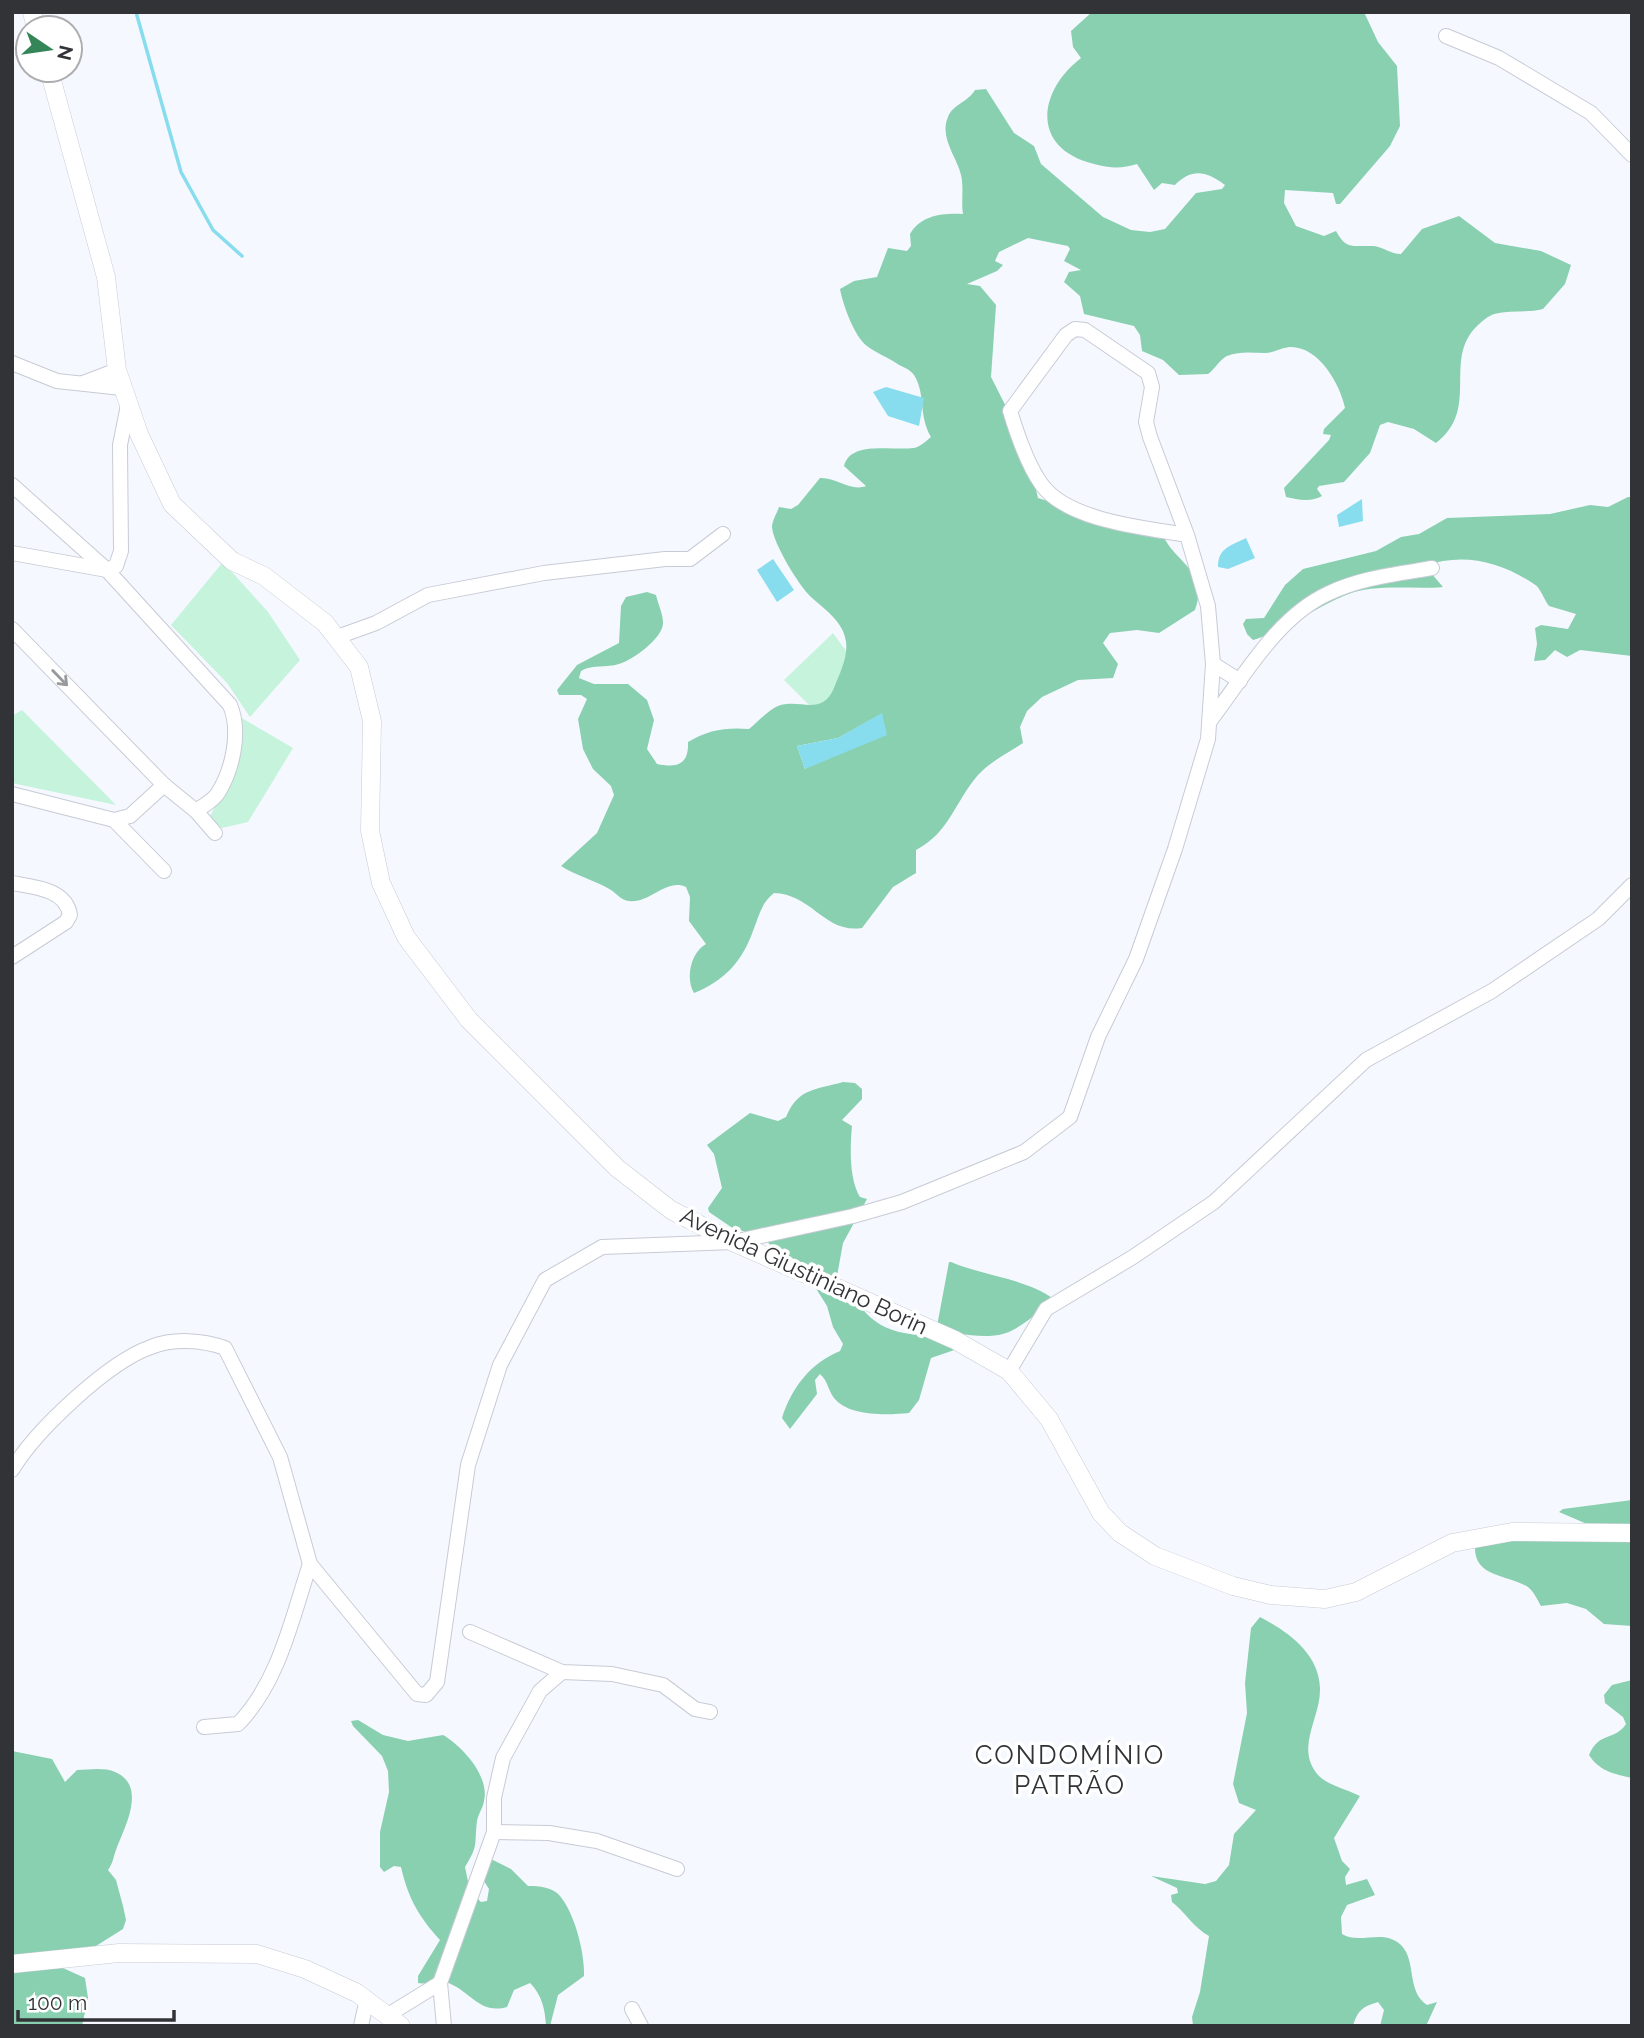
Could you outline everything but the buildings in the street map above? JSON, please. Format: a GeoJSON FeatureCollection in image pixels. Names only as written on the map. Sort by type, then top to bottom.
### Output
{"type":"FeatureCollection","features":[{"type":"Feature","properties":{"kind":"main road","name":"Avenida Giustiniano Borin"},"geometry":{"type":"LineString","coordinates":[[53,84],[106,277],[117,370],[139,434],[172,505],[232,561],[264,576],[325,624],[359,667],[372,721],[370,831],[381,883],[406,937],[469,1020],[617,1168],[671,1210],[733,1242],[955,1340],[1009,1371],[1049,1419],[1101,1513],[1120,1533],[1154,1556],[1233,1586],[1271,1595],[1325,1600],[1356,1592],[1452,1543],[1512,1532],[1632,1534]]}},
{"type":"Feature","properties":{"kind":"main road"},"geometry":{"type":"LineString","coordinates":[[12,1964],[119,1953],[257,1954],[305,1969],[367,1999],[395,2020]]}},
{"type":"Feature","properties":{"kind":"street"},"geometry":{"type":"LineString","coordinates":[[1446,36],[1499,58],[1591,113],[1632,155]]}},
{"type":"Feature","properties":{"kind":"street"},"geometry":{"type":"LineString","coordinates":[[12,1470],[47,1426],[128,1358],[152,1346],[188,1341],[225,1348],[280,1458],[310,1564],[417,1694],[426,1695],[437,1682],[468,1465],[500,1366],[545,1280],[602,1247],[733,1242],[853,1216],[902,1202],[1024,1153],[1070,1117],[1098,1037],[1136,959],[1166,874],[1208,739],[1213,664],[1208,606],[1187,535],[1146,422],[1152,387],[1148,373],[1085,330],[1075,329],[1066,335],[1010,411],[1041,484],[1051,495],[1094,516],[1187,535]]}},
{"type":"Feature","properties":{"kind":"street"},"geometry":{"type":"LineString","coordinates":[[12,363],[32,373],[125,397],[120,445],[121,551],[116,566],[107,570],[12,553]]}},
{"type":"Feature","properties":{"kind":"street"},"geometry":{"type":"LineString","coordinates":[[79,384],[117,370]]}},
{"type":"Feature","properties":{"kind":"street"},"geometry":{"type":"LineString","coordinates":[[120,445],[139,434]]}},
{"type":"Feature","properties":{"kind":"street"},"geometry":{"type":"LineString","coordinates":[[12,485],[107,570],[230,705],[236,720],[229,764],[217,794],[196,811]]}},
{"type":"Feature","properties":{"kind":"street"},"geometry":{"type":"LineString","coordinates":[[337,637],[376,623],[428,596],[544,573],[665,559],[690,559],[723,534]]}},
{"type":"Feature","properties":{"kind":"street"},"geometry":{"type":"LineString","coordinates":[[1209,722],[1284,624],[1325,594],[1368,580],[1432,568]]}},
{"type":"Feature","properties":{"kind":"street"},"geometry":{"type":"LineString","coordinates":[[12,629],[164,785],[196,811],[215,833]]}},
{"type":"Feature","properties":{"kind":"street"},"geometry":{"type":"LineString","coordinates":[[1213,664],[1240,681]]}},
{"type":"Feature","properties":{"kind":"street"},"geometry":{"type":"LineString","coordinates":[[12,794],[114,820],[130,816],[164,785]]}},
{"type":"Feature","properties":{"kind":"street"},"geometry":{"type":"LineString","coordinates":[[114,820],[164,871]]}},
{"type":"Feature","properties":{"kind":"street"},"geometry":{"type":"LineString","coordinates":[[12,883],[53,893],[64,900],[69,915],[66,922],[12,957]]}},
{"type":"Feature","properties":{"kind":"street"},"geometry":{"type":"LineString","coordinates":[[1009,1371],[1046,1309],[1133,1257],[1214,1202],[1366,1060],[1492,991],[1598,919],[1632,885]]}},
{"type":"Feature","properties":{"kind":"street"},"geometry":{"type":"LineString","coordinates":[[204,1727],[238,1724],[254,1705],[272,1677],[310,1564]]}},
{"type":"Feature","properties":{"kind":"street"},"geometry":{"type":"LineString","coordinates":[[470,1632],[562,1672],[639,1678],[663,1685],[695,1709],[710,1712]]}},
{"type":"Feature","properties":{"kind":"street"},"geometry":{"type":"LineString","coordinates":[[538,1663],[540,1692]]}},
{"type":"Feature","properties":{"kind":"street"},"geometry":{"type":"LineString","coordinates":[[444,2026],[440,1983],[494,1832],[494,1798],[503,1758],[540,1692],[562,1672]]}},
{"type":"Feature","properties":{"kind":"street"},"geometry":{"type":"LineString","coordinates":[[494,1832],[550,1833],[597,1841],[677,1869]]}},
{"type":"Feature","properties":{"kind":"street"},"geometry":{"type":"LineString","coordinates":[[395,2020],[440,1983]]}},
{"type":"Feature","properties":{"kind":"street"},"geometry":{"type":"LineString","coordinates":[[361,2026],[367,1999]]}},
{"type":"Feature","properties":{"kind":"street"},"geometry":{"type":"LineString","coordinates":[[632,2009],[641,2026]]}},
{"type":"Feature","properties":{"kind":"green space"},"geometry":{"type":"Polygon","coordinates":[[[1092,12],[1364,12],[1378,42],[1397,66],[1400,126],[1390,146],[1340,204],[1336,204],[1333,193],[1285,190],[1284,203],[1296,226],[1324,236],[1336,231],[1347,244],[1374,246],[1401,254],[1422,229],[1459,216],[1495,243],[1541,251],[1571,265],[1565,284],[1543,309],[1494,314],[1477,326],[1467,339],[1462,354],[1460,400],[1456,415],[1449,430],[1436,443],[1414,429],[1388,422],[1380,425],[1370,453],[1344,482],[1319,486],[1317,489],[1322,496],[1305,500],[1286,497],[1284,488],[1329,440],[1331,435],[1323,434],[1324,429],[1345,408],[1327,368],[1311,353],[1288,347],[1268,353],[1232,354],[1222,359],[1208,374],[1179,375],[1163,360],[1142,351],[1140,335],[1134,326],[1084,314],[1080,296],[1064,282],[1069,272],[1081,270],[1064,261],[1070,249],[1068,246],[1028,238],[999,252],[995,261],[1003,265],[997,271],[967,284],[980,286],[996,305],[991,377],[1025,444],[1038,498],[1164,537],[1194,576],[1198,597],[1195,610],[1159,633],[1137,630],[1110,633],[1103,643],[1118,664],[1113,678],[1078,680],[1042,697],[1027,711],[1020,727],[1023,743],[994,761],[978,775],[937,835],[916,850],[916,873],[893,887],[862,928],[838,925],[799,900],[774,893],[763,905],[749,942],[731,969],[714,983],[694,993],[690,980],[691,966],[697,953],[706,944],[689,921],[690,897],[686,887],[672,886],[644,899],[629,901],[561,866],[597,833],[614,795],[611,786],[593,769],[583,749],[578,719],[587,699],[581,695],[559,695],[557,690],[577,665],[619,643],[621,606],[626,597],[647,592],[656,595],[661,613],[663,623],[658,635],[646,648],[625,662],[586,669],[581,671],[579,678],[594,684],[628,684],[647,700],[654,720],[647,749],[657,764],[680,763],[686,756],[688,742],[710,732],[749,729],[778,706],[817,704],[829,697],[844,663],[845,637],[836,620],[811,597],[794,574],[777,543],[772,525],[779,507],[791,509],[798,505],[820,478],[855,487],[866,486],[844,466],[854,453],[873,448],[915,448],[931,437],[914,375],[862,341],[850,320],[840,289],[854,281],[877,277],[888,248],[907,251],[911,246],[910,234],[926,219],[963,214],[961,175],[947,140],[946,125],[950,113],[975,90],[986,89],[1014,133],[1034,146],[1041,164],[1103,217],[1131,230],[1150,232],[1165,229],[1196,193],[1222,189],[1225,185],[1199,173],[1187,176],[1175,185],[1162,183],[1154,190],[1137,164],[1110,167],[1094,164],[1074,157],[1059,146],[1051,133],[1047,118],[1049,103],[1056,87],[1066,72],[1081,58],[1073,47],[1071,31],[1092,12]],[[883,713],[838,738],[797,746],[805,769],[883,713]]]}},
{"type":"Feature","properties":{"kind":"green space"},"geometry":{"type":"Polygon","coordinates":[[[1632,497],[1632,656],[1580,650],[1567,657],[1555,650],[1545,660],[1534,661],[1537,644],[1535,628],[1541,625],[1568,629],[1576,614],[1549,606],[1541,591],[1521,576],[1495,565],[1467,560],[1425,566],[1443,587],[1358,591],[1253,640],[1243,624],[1246,619],[1264,618],[1285,585],[1303,569],[1376,551],[1401,537],[1419,534],[1447,518],[1550,514],[1590,505],[1608,507],[1632,497]]]}},
{"type":"Feature","properties":{"kind":"green space"},"geometry":{"type":"Polygon","coordinates":[[[223,562],[268,612],[300,660],[250,717],[227,683],[171,625],[223,562]]]}},
{"type":"Feature","properties":{"kind":"green space"},"geometry":{"type":"Polygon","coordinates":[[[833,633],[859,669],[815,711],[784,680],[833,633]]]}},
{"type":"Feature","properties":{"kind":"green space"},"geometry":{"type":"Polygon","coordinates":[[[22,710],[116,805],[12,783],[12,716],[22,710]]]}},
{"type":"Feature","properties":{"kind":"green space"},"geometry":{"type":"Polygon","coordinates":[[[240,717],[293,748],[248,822],[222,828],[209,818],[224,790],[240,717]]]}},
{"type":"Feature","properties":{"kind":"green space"},"geometry":{"type":"Polygon","coordinates":[[[843,1082],[855,1083],[862,1089],[862,1099],[842,1120],[852,1126],[852,1172],[856,1190],[860,1197],[867,1199],[843,1243],[837,1276],[863,1310],[881,1325],[892,1330],[922,1335],[937,1326],[949,1262],[1030,1286],[1054,1299],[1020,1326],[999,1335],[955,1333],[963,1347],[931,1358],[919,1400],[909,1413],[869,1413],[849,1409],[834,1398],[820,1374],[815,1380],[817,1394],[790,1429],[782,1418],[796,1387],[820,1362],[840,1351],[843,1344],[833,1327],[827,1306],[810,1279],[790,1267],[764,1238],[731,1227],[709,1212],[708,1208],[722,1188],[714,1154],[707,1145],[750,1113],[778,1121],[786,1117],[802,1095],[843,1082]]]}},
{"type":"Feature","properties":{"kind":"green space"},"geometry":{"type":"Polygon","coordinates":[[[1632,1500],[1632,1626],[1604,1624],[1586,1609],[1567,1603],[1541,1606],[1528,1587],[1493,1574],[1480,1564],[1476,1556],[1475,1545],[1587,1524],[1559,1512],[1563,1509],[1632,1500]]]}},
{"type":"Feature","properties":{"kind":"green space"},"geometry":{"type":"Polygon","coordinates":[[[1260,1617],[1291,1636],[1300,1645],[1314,1664],[1318,1675],[1319,1700],[1308,1745],[1312,1766],[1324,1780],[1360,1796],[1334,1838],[1342,1861],[1350,1869],[1345,1877],[1346,1885],[1367,1879],[1375,1895],[1347,1905],[1341,1917],[1342,1934],[1356,1938],[1387,1938],[1401,1945],[1409,1959],[1416,1992],[1427,2005],[1437,2002],[1426,2026],[1380,2026],[1384,2010],[1378,2002],[1361,2010],[1353,2026],[1193,2026],[1192,2017],[1200,1992],[1209,1936],[1172,1902],[1171,1895],[1178,1893],[1177,1888],[1151,1876],[1205,1884],[1216,1881],[1229,1865],[1234,1834],[1256,1810],[1239,1803],[1233,1784],[1247,1713],[1245,1683],[1251,1628],[1260,1617]]]}},
{"type":"Feature","properties":{"kind":"green space"},"geometry":{"type":"Polygon","coordinates":[[[1632,1680],[1632,1778],[1602,1768],[1589,1755],[1597,1742],[1617,1733],[1626,1724],[1623,1717],[1605,1703],[1604,1695],[1612,1685],[1632,1680]]]}},
{"type":"Feature","properties":{"kind":"green space"},"geometry":{"type":"Polygon","coordinates":[[[358,1720],[383,1735],[408,1741],[443,1735],[458,1746],[473,1763],[485,1791],[477,1821],[474,1849],[465,1867],[470,1891],[481,1902],[487,1901],[489,1889],[482,1878],[485,1863],[493,1860],[511,1869],[528,1886],[550,1889],[560,1896],[578,1935],[584,1976],[558,1995],[550,2026],[546,2026],[542,2003],[530,1983],[514,1990],[507,2007],[497,2009],[482,2005],[446,1982],[418,1983],[418,1976],[440,1940],[415,1906],[401,1867],[394,1866],[384,1872],[380,1867],[380,1832],[389,1792],[388,1771],[382,1756],[353,1726],[351,1721],[358,1720]]]}},
{"type":"Feature","properties":{"kind":"green space"},"geometry":{"type":"Polygon","coordinates":[[[12,1751],[52,1759],[65,1782],[77,1770],[101,1769],[111,1770],[125,1778],[130,1787],[131,1808],[108,1870],[116,1880],[126,1920],[123,1929],[96,1946],[12,1956],[12,1751]]]}},
{"type":"Feature","properties":{"kind":"green space"},"geometry":{"type":"Polygon","coordinates":[[[12,1968],[63,1968],[85,1978],[88,1998],[82,2026],[12,2026],[12,1968]]]}},
{"type":"Feature","properties":{"kind":"water"},"geometry":{"type":"Polygon","coordinates":[[[886,387],[924,398],[919,426],[888,416],[873,392],[886,387]]]}},
{"type":"Feature","properties":{"kind":"water"},"geometry":{"type":"Polygon","coordinates":[[[1362,499],[1363,521],[1339,527],[1337,515],[1362,499]]]}},
{"type":"Feature","properties":{"kind":"water"},"geometry":{"type":"Polygon","coordinates":[[[1246,538],[1255,558],[1228,569],[1218,567],[1223,552],[1246,538]]]}},
{"type":"Feature","properties":{"kind":"water"},"geometry":{"type":"Polygon","coordinates":[[[773,559],[794,590],[777,602],[757,570],[773,559]]]}},
{"type":"Feature","properties":{"kind":"water"},"geometry":{"type":"Polygon","coordinates":[[[882,713],[887,735],[805,769],[797,746],[838,738],[882,713]]]}},
{"type":"Feature","properties":{"kind":"waterway"},"geometry":{"type":"LineString","coordinates":[[136,12],[181,172],[213,230],[242,256]]}},
{"type":"Feature","properties":{"kind":"district","name":"CONDOMÍNIO PATRÃO"},"geometry":{"type":"Point","coordinates":[1070,1770]}}]}
